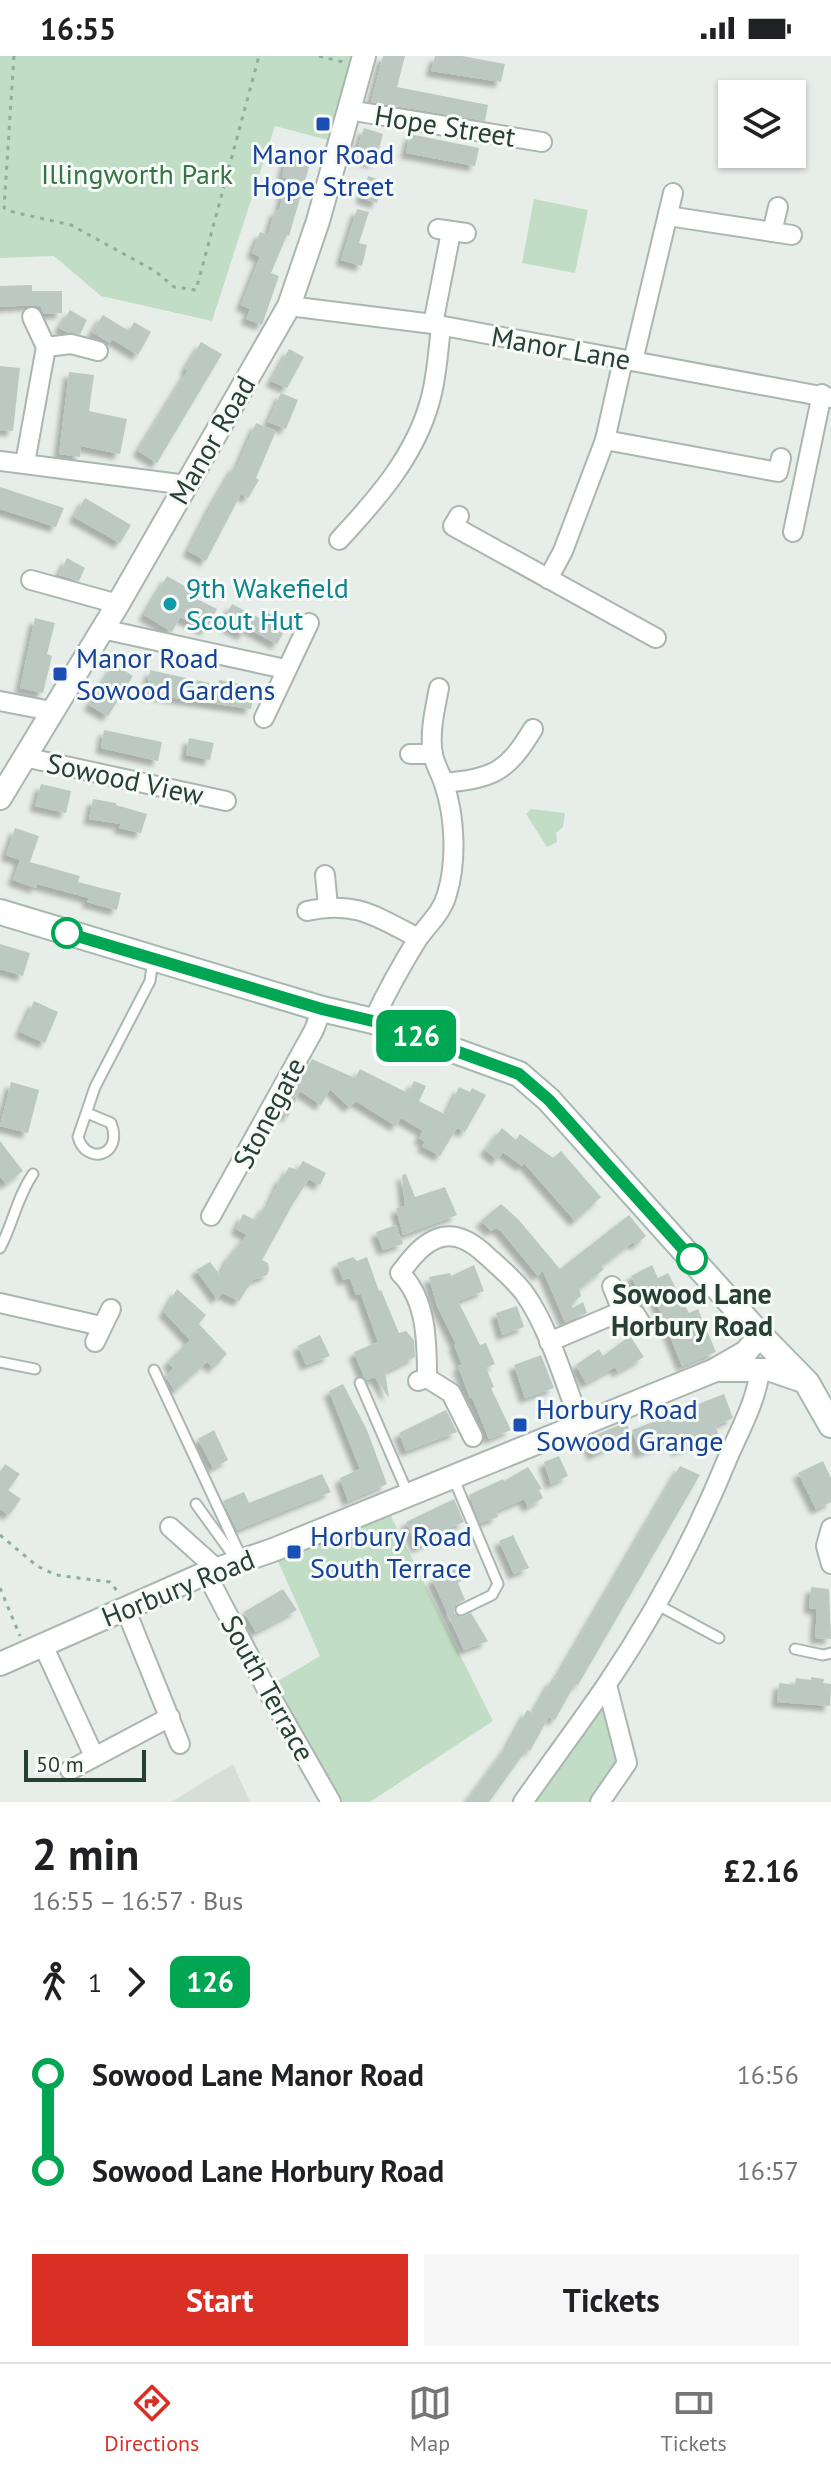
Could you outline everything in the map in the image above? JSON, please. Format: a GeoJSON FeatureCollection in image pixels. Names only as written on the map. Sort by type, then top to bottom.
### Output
{"type":"FeatureCollection","features":[{"type":"Feature","properties":{"kind":"main road"},"geometry":{"type":"LineString","coordinates":[[0,912],[322,1009],[373,1021],[519,1074],[549,1100],[807,1383],[831,1425]]}},
{"type":"Feature","properties":{"kind":"street","name":"Manor Road"},"geometry":{"type":"LineString","coordinates":[[0,798],[118,604],[289,306],[318,221],[362,61]]}},
{"type":"Feature","properties":{"kind":"street","name":"Hope Street"},"geometry":{"type":"LineString","coordinates":[[348,110],[542,142]]}},
{"type":"Feature","properties":{"kind":"street"},"geometry":{"type":"LineString","coordinates":[[548,579],[563,551],[605,440],[673,193]]}},
{"type":"Feature","properties":{"kind":"street"},"geometry":{"type":"LineString","coordinates":[[772,232],[778,207]]}},
{"type":"Feature","properties":{"kind":"street"},"geometry":{"type":"LineString","coordinates":[[668,216],[792,235]]}},
{"type":"Feature","properties":{"kind":"street"},"geometry":{"type":"LineString","coordinates":[[339,539],[382,492],[404,461],[421,428],[431,399],[437,325],[452,232]]}},
{"type":"Feature","properties":{"kind":"street","name":"Manor Lane"},"geometry":{"type":"LineString","coordinates":[[289,306],[437,325],[829,396]]}},
{"type":"Feature","properties":{"kind":"street"},"geometry":{"type":"LineString","coordinates":[[25,463],[46,347],[32,317]]}},
{"type":"Feature","properties":{"kind":"street"},"geometry":{"type":"LineString","coordinates":[[46,347],[71,344],[98,351]]}},
{"type":"Feature","properties":{"kind":"street"},"geometry":{"type":"LineString","coordinates":[[793,532],[829,396]]}},
{"type":"Feature","properties":{"kind":"street"},"geometry":{"type":"LineString","coordinates":[[605,440],[778,472],[781,458]]}},
{"type":"Feature","properties":{"kind":"street"},"geometry":{"type":"LineString","coordinates":[[0,461],[187,485]]}},
{"type":"Feature","properties":{"kind":"street"},"geometry":{"type":"LineString","coordinates":[[459,516],[453,526],[656,638]]}},
{"type":"Feature","properties":{"kind":"street"},"geometry":{"type":"LineString","coordinates":[[31,580],[118,604]]}},
{"type":"Feature","properties":{"kind":"street"},"geometry":{"type":"LineString","coordinates":[[264,718],[309,623]]}},
{"type":"Feature","properties":{"kind":"street"},"geometry":{"type":"LineString","coordinates":[[102,629],[285,669]]}},
{"type":"Feature","properties":{"kind":"street"},"geometry":{"type":"LineString","coordinates":[[373,1021],[418,938],[440,912],[447,895],[452,835],[444,783],[433,754],[433,718],[439,688]]}},
{"type":"Feature","properties":{"kind":"street"},"geometry":{"type":"LineString","coordinates":[[0,701],[51,711]]}},
{"type":"Feature","properties":{"kind":"street"},"geometry":{"type":"LineString","coordinates":[[444,783],[477,779],[510,764],[533,729]]}},
{"type":"Feature","properties":{"kind":"street"},"geometry":{"type":"LineString","coordinates":[[410,754],[433,754]]}},
{"type":"Feature","properties":{"kind":"street","name":"Sowood View"},"geometry":{"type":"LineString","coordinates":[[24,757],[226,801]]}},
{"type":"Feature","properties":{"kind":"street"},"geometry":{"type":"LineString","coordinates":[[510,764],[524,778]]}},
{"type":"Feature","properties":{"kind":"street"},"geometry":{"type":"LineString","coordinates":[[325,875],[328,906]]}},
{"type":"Feature","properties":{"kind":"street"},"geometry":{"type":"LineString","coordinates":[[307,911],[328,906],[371,913],[418,938]]}},
{"type":"Feature","properties":{"kind":"street","name":"Stonegate"},"geometry":{"type":"LineString","coordinates":[[211,1216],[245,1159],[314,1030],[322,1009]]}},
{"type":"Feature","properties":{"kind":"street"},"geometry":{"type":"LineString","coordinates":[[473,1437],[451,1393],[421,1380],[422,1312],[407,1280],[400,1273],[420,1250],[438,1238],[450,1236],[472,1243],[523,1292],[549,1342],[581,1425]]}},
{"type":"Feature","properties":{"kind":"street"},"geometry":{"type":"LineString","coordinates":[[612,1286],[622,1311]]}},
{"type":"Feature","properties":{"kind":"street"},"geometry":{"type":"LineString","coordinates":[[0,1303],[98,1334],[111,1309]]}},
{"type":"Feature","properties":{"kind":"street"},"geometry":{"type":"LineString","coordinates":[[549,1342],[622,1311],[635,1314],[642,1325]]}},
{"type":"Feature","properties":{"kind":"street","name":"Horbury Road"},"geometry":{"type":"LineString","coordinates":[[0,1664],[226,1566],[713,1371],[746,1352],[760,1335]]}},
{"type":"Feature","properties":{"kind":"street"},"geometry":{"type":"LineString","coordinates":[[523,1802],[607,1685],[656,1604],[714,1492],[754,1396],[760,1369]]}},
{"type":"Feature","properties":{"kind":"street","name":"Horbury Road"},"geometry":{"type":"LineString","coordinates":[[713,1371],[760,1369],[790,1375],[807,1383]]}},
{"type":"Feature","properties":{"kind":"street"},"geometry":{"type":"LineString","coordinates":[[170,1527],[226,1566]]}},
{"type":"Feature","properties":{"kind":"street"},"geometry":{"type":"LineString","coordinates":[[831,1528],[826,1546],[831,1564]]}},
{"type":"Feature","properties":{"kind":"street","name":"South Terrace"},"geometry":{"type":"LineString","coordinates":[[226,1566],[266,1688],[331,1802]]}},
{"type":"Feature","properties":{"kind":"street"},"geometry":{"type":"LineString","coordinates":[[128,1607],[180,1744]]}},
{"type":"Feature","properties":{"kind":"street"},"geometry":{"type":"LineString","coordinates":[[34,1649],[94,1756]]}},
{"type":"Feature","properties":{"kind":"street"},"geometry":{"type":"LineString","coordinates":[[600,1802],[627,1763],[607,1685]]}},
{"type":"Feature","properties":{"kind":"street"},"geometry":{"type":"LineString","coordinates":[[70,1770],[170,1717]]}},
{"type":"Feature","properties":{"kind":"lane"},"geometry":{"type":"LineString","coordinates":[[87,1113],[111,1123],[114,1144],[107,1152],[98,1155],[88,1152],[80,1145],[78,1137],[95,1087],[150,981],[153,959]]}},
{"type":"Feature","properties":{"kind":"lane"},"geometry":{"type":"LineString","coordinates":[[0,1248],[21,1191],[33,1174]]}},
{"type":"Feature","properties":{"kind":"lane"},"geometry":{"type":"LineString","coordinates":[[0,1362],[35,1369]]}},
{"type":"Feature","properties":{"kind":"lane"},"geometry":{"type":"LineString","coordinates":[[154,1370],[226,1566]]}},
{"type":"Feature","properties":{"kind":"lane"},"geometry":{"type":"LineString","coordinates":[[360,1383],[408,1495]]}},
{"type":"Feature","properties":{"kind":"lane"},"geometry":{"type":"LineString","coordinates":[[453,1477],[498,1584],[492,1595],[461,1610]]}},
{"type":"Feature","properties":{"kind":"lane"},"geometry":{"type":"LineString","coordinates":[[196,1504],[226,1566]]}},
{"type":"Feature","properties":{"kind":"lane"},"geometry":{"type":"LineString","coordinates":[[656,1604],[719,1638]]}},
{"type":"Feature","properties":{"kind":"lane"},"geometry":{"type":"LineString","coordinates":[[795,1649],[823,1655],[831,1653]]}},
{"type":"Feature","properties":{"kind":"path"},"geometry":{"type":"LineString","coordinates":[[0,212],[4,208],[14,56]]}},
{"type":"Feature","properties":{"kind":"path"},"geometry":{"type":"LineString","coordinates":[[4,208],[71,225],[155,271],[174,287],[196,290],[259,56]]}},
{"type":"Feature","properties":{"kind":"path"},"geometry":{"type":"LineString","coordinates":[[319,56],[362,61]]}},
{"type":"Feature","properties":{"kind":"path"},"geometry":{"type":"LineString","coordinates":[[0,1535],[37,1566],[56,1575],[110,1582],[128,1607]]}},
{"type":"Feature","properties":{"kind":"path"},"geometry":{"type":"LineString","coordinates":[[0,1588],[34,1649]]}},
{"type":"Feature","properties":{"kind":"shaded area"},"geometry":{"type":"Polygon","coordinates":[[[233,1764],[250,1802],[171,1802],[233,1764]]]}},
{"type":"Feature","properties":{"kind":"green space","name":"Illingworth Park"},"geometry":{"type":"Polygon","coordinates":[[[0,56],[364,56],[339,143],[275,126],[212,321],[101,296],[54,256],[0,258],[0,56]]]}},
{"type":"Feature","properties":{"kind":"green space"},"geometry":{"type":"Polygon","coordinates":[[[534,199],[588,210],[575,273],[522,263],[534,199]]]}},
{"type":"Feature","properties":{"kind":"green space"},"geometry":{"type":"Polygon","coordinates":[[[531,809],[565,813],[563,827],[556,833],[557,842],[547,847],[526,814],[531,809]]]}},
{"type":"Feature","properties":{"kind":"green space"},"geometry":{"type":"Polygon","coordinates":[[[385,1504],[493,1721],[370,1802],[331,1802],[266,1688],[320,1656],[273,1550],[385,1504]]]}},
{"type":"Feature","properties":{"kind":"green space"},"geometry":{"type":"Polygon","coordinates":[[[607,1685],[627,1763],[600,1802],[523,1802],[607,1685]]]}},
{"type":"Feature","properties":{"kind":"building"},"geometry":{"type":"Polygon","coordinates":[[[383,56],[405,56],[397,87],[488,105],[485,121],[371,102],[383,56]]]}},
{"type":"Feature","properties":{"kind":"building"},"geometry":{"type":"Polygon","coordinates":[[[435,56],[462,56],[505,64],[501,82],[431,71],[435,56]]]}},
{"type":"Feature","properties":{"kind":"building"},"geometry":{"type":"Polygon","coordinates":[[[364,128],[383,134],[375,163],[355,157],[364,128]]]}},
{"type":"Feature","properties":{"kind":"building"},"geometry":{"type":"Polygon","coordinates":[[[410,134],[479,148],[475,166],[406,153],[410,134]]]}},
{"type":"Feature","properties":{"kind":"building"},"geometry":{"type":"Polygon","coordinates":[[[288,151],[312,157],[289,236],[271,273],[279,276],[262,325],[246,319],[250,309],[241,305],[260,257],[252,253],[260,232],[268,235],[275,210],[279,211],[287,178],[282,177],[288,151]]]}},
{"type":"Feature","properties":{"kind":"building"},"geometry":{"type":"Polygon","coordinates":[[[368,176],[384,181],[377,203],[361,198],[368,176]]]}},
{"type":"Feature","properties":{"kind":"building"},"geometry":{"type":"Polygon","coordinates":[[[357,209],[369,212],[359,243],[367,245],[362,266],[341,260],[357,209]]]}},
{"type":"Feature","properties":{"kind":"building"},"geometry":{"type":"Polygon","coordinates":[[[32,285],[32,291],[62,291],[62,313],[44,314],[41,307],[34,305],[0,307],[0,286],[32,285]]]}},
{"type":"Feature","properties":{"kind":"building"},"geometry":{"type":"Polygon","coordinates":[[[70,310],[87,320],[80,334],[59,328],[70,310]]]}},
{"type":"Feature","properties":{"kind":"building"},"geometry":{"type":"Polygon","coordinates":[[[103,315],[129,331],[134,322],[151,332],[138,355],[112,339],[110,343],[92,332],[103,315]]]}},
{"type":"Feature","properties":{"kind":"building"},"geometry":{"type":"Polygon","coordinates":[[[201,342],[222,354],[157,463],[138,451],[188,370],[185,369],[201,342]]]}},
{"type":"Feature","properties":{"kind":"building"},"geometry":{"type":"Polygon","coordinates":[[[289,349],[304,357],[287,388],[271,381],[289,349]]]}},
{"type":"Feature","properties":{"kind":"building"},"geometry":{"type":"Polygon","coordinates":[[[0,366],[20,368],[13,431],[0,430],[0,366]]]}},
{"type":"Feature","properties":{"kind":"building"},"geometry":{"type":"Polygon","coordinates":[[[69,372],[94,375],[89,411],[127,419],[120,454],[81,446],[80,457],[59,454],[69,372]]]}},
{"type":"Feature","properties":{"kind":"building"},"geometry":{"type":"Polygon","coordinates":[[[281,393],[298,400],[286,429],[268,422],[281,393]]]}},
{"type":"Feature","properties":{"kind":"building"},"geometry":{"type":"Polygon","coordinates":[[[256,423],[276,431],[256,478],[259,480],[248,498],[241,494],[206,561],[188,551],[235,465],[237,467],[256,423]]]}},
{"type":"Feature","properties":{"kind":"building"},"geometry":{"type":"Polygon","coordinates":[[[0,487],[64,508],[56,527],[0,509],[0,487]]]}},
{"type":"Feature","properties":{"kind":"building"},"geometry":{"type":"Polygon","coordinates":[[[85,498],[131,525],[120,543],[74,517],[85,498]]]}},
{"type":"Feature","properties":{"kind":"building"},"geometry":{"type":"Polygon","coordinates":[[[67,558],[85,568],[79,581],[59,575],[67,558]]]}},
{"type":"Feature","properties":{"kind":"building","name":"9th Wakefield Scout Hut"},"geometry":{"type":"Polygon","coordinates":[[[167,576],[195,592],[193,597],[217,609],[206,630],[180,617],[172,632],[144,615],[167,576]]]}},
{"type":"Feature","properties":{"kind":"building"},"geometry":{"type":"Polygon","coordinates":[[[232,604],[263,620],[268,613],[288,624],[277,644],[247,628],[243,635],[221,623],[232,604]]]}},
{"type":"Feature","properties":{"kind":"building"},"geometry":{"type":"Polygon","coordinates":[[[35,618],[55,623],[47,654],[52,656],[43,693],[20,688],[35,618]]]}},
{"type":"Feature","properties":{"kind":"building"},"geometry":{"type":"Polygon","coordinates":[[[114,664],[133,676],[108,716],[89,705],[114,664]]]}},
{"type":"Feature","properties":{"kind":"building"},"geometry":{"type":"Polygon","coordinates":[[[150,670],[218,685],[219,680],[255,687],[251,709],[147,694],[150,670]]]}},
{"type":"Feature","properties":{"kind":"building"},"geometry":{"type":"Polygon","coordinates":[[[104,730],[162,742],[158,761],[101,748],[104,730]]]}},
{"type":"Feature","properties":{"kind":"building"},"geometry":{"type":"Polygon","coordinates":[[[189,738],[214,743],[210,760],[186,755],[189,738]]]}},
{"type":"Feature","properties":{"kind":"building"},"geometry":{"type":"Polygon","coordinates":[[[41,784],[71,791],[66,813],[35,806],[41,784]]]}},
{"type":"Feature","properties":{"kind":"building"},"geometry":{"type":"Polygon","coordinates":[[[93,799],[147,814],[141,833],[119,828],[121,824],[89,819],[93,799]]]}},
{"type":"Feature","properties":{"kind":"building"},"geometry":{"type":"Polygon","coordinates":[[[15,828],[39,836],[30,862],[80,876],[78,882],[121,893],[117,910],[87,902],[89,898],[37,884],[36,888],[13,880],[20,860],[6,855],[15,828]]]}},
{"type":"Feature","properties":{"kind":"building"},"geometry":{"type":"Polygon","coordinates":[[[0,944],[30,953],[23,976],[0,969],[0,944]]]}},
{"type":"Feature","properties":{"kind":"building"},"geometry":{"type":"Polygon","coordinates":[[[34,1001],[58,1012],[45,1043],[20,1032],[34,1001]]]}},
{"type":"Feature","properties":{"kind":"building"},"geometry":{"type":"Polygon","coordinates":[[[312,1059],[355,1078],[360,1069],[408,1093],[414,1081],[426,1086],[419,1101],[446,1115],[459,1087],[470,1092],[472,1088],[486,1095],[465,1132],[457,1128],[440,1156],[422,1146],[425,1142],[419,1138],[423,1131],[401,1118],[396,1126],[356,1101],[349,1107],[330,1089],[321,1105],[300,1091],[288,1117],[282,1113],[295,1088],[298,1090],[296,1088],[312,1059]]]}},
{"type":"Feature","properties":{"kind":"building"},"geometry":{"type":"Polygon","coordinates":[[[11,1082],[39,1090],[28,1133],[0,1126],[11,1082]]]}},
{"type":"Feature","properties":{"kind":"building"},"geometry":{"type":"Polygon","coordinates":[[[502,1128],[516,1140],[520,1134],[553,1158],[561,1151],[601,1197],[575,1221],[524,1163],[522,1166],[503,1152],[497,1160],[485,1150],[502,1128]]]}},
{"type":"Feature","properties":{"kind":"building"},"geometry":{"type":"Polygon","coordinates":[[[0,1141],[23,1171],[6,1184],[0,1176],[0,1141]]]}},
{"type":"Feature","properties":{"kind":"building"},"geometry":{"type":"Polygon","coordinates":[[[303,1161],[326,1173],[320,1185],[309,1179],[294,1202],[262,1260],[268,1263],[267,1275],[253,1280],[239,1301],[222,1293],[217,1299],[196,1270],[210,1262],[220,1275],[229,1257],[247,1235],[236,1229],[243,1214],[255,1220],[268,1206],[289,1167],[297,1170],[303,1161]]]}},
{"type":"Feature","properties":{"kind":"building"},"geometry":{"type":"Polygon","coordinates":[[[406,1174],[415,1197],[445,1187],[457,1215],[403,1235],[396,1208],[405,1206],[402,1175],[406,1174]]]}},
{"type":"Feature","properties":{"kind":"building"},"geometry":{"type":"Polygon","coordinates":[[[501,1204],[518,1219],[560,1269],[629,1215],[646,1236],[601,1266],[604,1269],[579,1289],[581,1296],[571,1305],[573,1308],[583,1302],[587,1313],[565,1322],[543,1271],[538,1276],[501,1231],[496,1228],[491,1231],[481,1221],[501,1204]]]}},
{"type":"Feature","properties":{"kind":"building"},"geometry":{"type":"Polygon","coordinates":[[[396,1225],[403,1244],[383,1250],[376,1232],[396,1225]]]}},
{"type":"Feature","properties":{"kind":"building"},"geometry":{"type":"Polygon","coordinates":[[[353,1257],[357,1261],[367,1257],[399,1333],[406,1331],[414,1340],[415,1357],[385,1372],[389,1398],[375,1377],[367,1380],[364,1377],[354,1352],[378,1342],[361,1294],[356,1295],[350,1278],[343,1280],[337,1263],[353,1257]]]}},
{"type":"Feature","properties":{"kind":"building"},"geometry":{"type":"Polygon","coordinates":[[[474,1265],[484,1291],[458,1301],[480,1345],[486,1343],[495,1364],[486,1368],[494,1387],[491,1388],[511,1430],[489,1439],[458,1366],[462,1365],[456,1344],[437,1306],[429,1277],[450,1273],[451,1276],[474,1265]]]}},
{"type":"Feature","properties":{"kind":"building"},"geometry":{"type":"Polygon","coordinates":[[[652,1265],[658,1278],[668,1273],[689,1313],[698,1309],[716,1352],[682,1366],[654,1296],[644,1301],[631,1276],[652,1265]]]}},
{"type":"Feature","properties":{"kind":"building"},"geometry":{"type":"Polygon","coordinates":[[[177,1289],[206,1315],[199,1324],[227,1354],[213,1368],[207,1362],[175,1391],[166,1377],[173,1368],[168,1362],[190,1340],[164,1312],[177,1289]]]}},
{"type":"Feature","properties":{"kind":"building"},"geometry":{"type":"Polygon","coordinates":[[[517,1306],[524,1327],[502,1335],[496,1313],[517,1306]]]}},
{"type":"Feature","properties":{"kind":"building"},"geometry":{"type":"Polygon","coordinates":[[[320,1335],[330,1356],[306,1365],[298,1346],[320,1335]]]}},
{"type":"Feature","properties":{"kind":"building"},"geometry":{"type":"Polygon","coordinates":[[[630,1336],[644,1357],[618,1372],[615,1367],[586,1383],[576,1365],[599,1349],[603,1356],[630,1336]]]}},
{"type":"Feature","properties":{"kind":"building"},"geometry":{"type":"Polygon","coordinates":[[[541,1355],[554,1388],[525,1398],[514,1365],[541,1355]]]}},
{"type":"Feature","properties":{"kind":"building"},"geometry":{"type":"Polygon","coordinates":[[[343,1384],[367,1430],[387,1484],[348,1501],[340,1478],[360,1469],[329,1391],[343,1384]]]}},
{"type":"Feature","properties":{"kind":"building"},"geometry":{"type":"Polygon","coordinates":[[[724,1394],[733,1418],[715,1426],[719,1435],[677,1451],[675,1440],[640,1453],[632,1430],[724,1394]]]}},
{"type":"Feature","properties":{"kind":"building"},"geometry":{"type":"Polygon","coordinates":[[[446,1410],[457,1432],[406,1451],[399,1433],[446,1410]]]}},
{"type":"Feature","properties":{"kind":"building"},"geometry":{"type":"Polygon","coordinates":[[[626,1422],[632,1436],[593,1455],[586,1439],[626,1422]]]}},
{"type":"Feature","properties":{"kind":"building"},"geometry":{"type":"Polygon","coordinates":[[[214,1430],[228,1460],[213,1468],[198,1439],[214,1430]]]}},
{"type":"Feature","properties":{"kind":"building"},"geometry":{"type":"Polygon","coordinates":[[[559,1456],[568,1476],[551,1484],[544,1462],[559,1456]]]}},
{"type":"Feature","properties":{"kind":"building"},"geometry":{"type":"Polygon","coordinates":[[[823,1461],[831,1478],[831,1502],[816,1509],[798,1473],[823,1461]]]}},
{"type":"Feature","properties":{"kind":"building"},"geometry":{"type":"Polygon","coordinates":[[[5,1464],[20,1474],[8,1490],[21,1499],[9,1515],[0,1509],[0,1472],[5,1464]]]}},
{"type":"Feature","properties":{"kind":"building"},"geometry":{"type":"Polygon","coordinates":[[[680,1466],[700,1475],[578,1685],[575,1684],[555,1720],[549,1717],[530,1751],[527,1749],[489,1802],[466,1802],[508,1745],[527,1710],[533,1713],[552,1679],[555,1680],[680,1466]]]}},
{"type":"Feature","properties":{"kind":"building"},"geometry":{"type":"Polygon","coordinates":[[[528,1467],[542,1489],[539,1490],[543,1498],[528,1507],[524,1499],[496,1511],[498,1517],[480,1523],[469,1495],[528,1467]]]}},
{"type":"Feature","properties":{"kind":"building"},"geometry":{"type":"Polygon","coordinates":[[[322,1474],[331,1492],[237,1530],[223,1501],[244,1492],[249,1503],[322,1474]]]}},
{"type":"Feature","properties":{"kind":"building"},"geometry":{"type":"Polygon","coordinates":[[[454,1499],[464,1522],[439,1532],[441,1535],[417,1548],[406,1522],[454,1499]]]}},
{"type":"Feature","properties":{"kind":"building"},"geometry":{"type":"Polygon","coordinates":[[[513,1535],[529,1568],[514,1574],[499,1541],[513,1535]]]}},
{"type":"Feature","properties":{"kind":"building"},"geometry":{"type":"Polygon","coordinates":[[[455,1569],[465,1600],[455,1605],[454,1613],[461,1617],[471,1613],[488,1641],[464,1650],[432,1579],[455,1569]]]}},
{"type":"Feature","properties":{"kind":"building"},"geometry":{"type":"Polygon","coordinates":[[[811,1587],[829,1589],[831,1639],[815,1638],[817,1609],[809,1608],[811,1587]]]}},
{"type":"Feature","properties":{"kind":"building"},"geometry":{"type":"Polygon","coordinates":[[[283,1589],[297,1610],[256,1632],[244,1612],[283,1589]]]}},
{"type":"Feature","properties":{"kind":"building"},"geometry":{"type":"Polygon","coordinates":[[[811,1677],[824,1679],[823,1683],[831,1684],[830,1706],[777,1702],[779,1683],[795,1685],[796,1678],[811,1680],[811,1677]]]}},
{"type":"Feature","properties":{"kind":"bus line","name":"126"},"geometry":{"type":"LineString","coordinates":[[67,933],[322,1009],[373,1021],[519,1074],[549,1100],[692,1259]]}},
{"type":"Feature","properties":{"kind":"place","name":"Manor Road Hope Street"},"geometry":{"type":"Point","coordinates":[323,124]}},
{"type":"Feature","properties":{"kind":"place","name":"9th Wakefield Scout Hut"},"geometry":{"type":"Point","coordinates":[170,604]}},
{"type":"Feature","properties":{"kind":"place","name":"Manor Road Sowood Gardens"},"geometry":{"type":"Point","coordinates":[60,674]}},
{"type":"Feature","properties":{"kind":"place","name":"Sowood Lane Horbury Road"},"geometry":{"type":"Point","coordinates":[692,1259]}},
{"type":"Feature","properties":{"kind":"place","name":"Horbury Road Sowood Grange"},"geometry":{"type":"Point","coordinates":[520,1425]}},
{"type":"Feature","properties":{"kind":"place","name":"Horbury Road South Terrace"},"geometry":{"type":"Point","coordinates":[294,1552]}}]}
